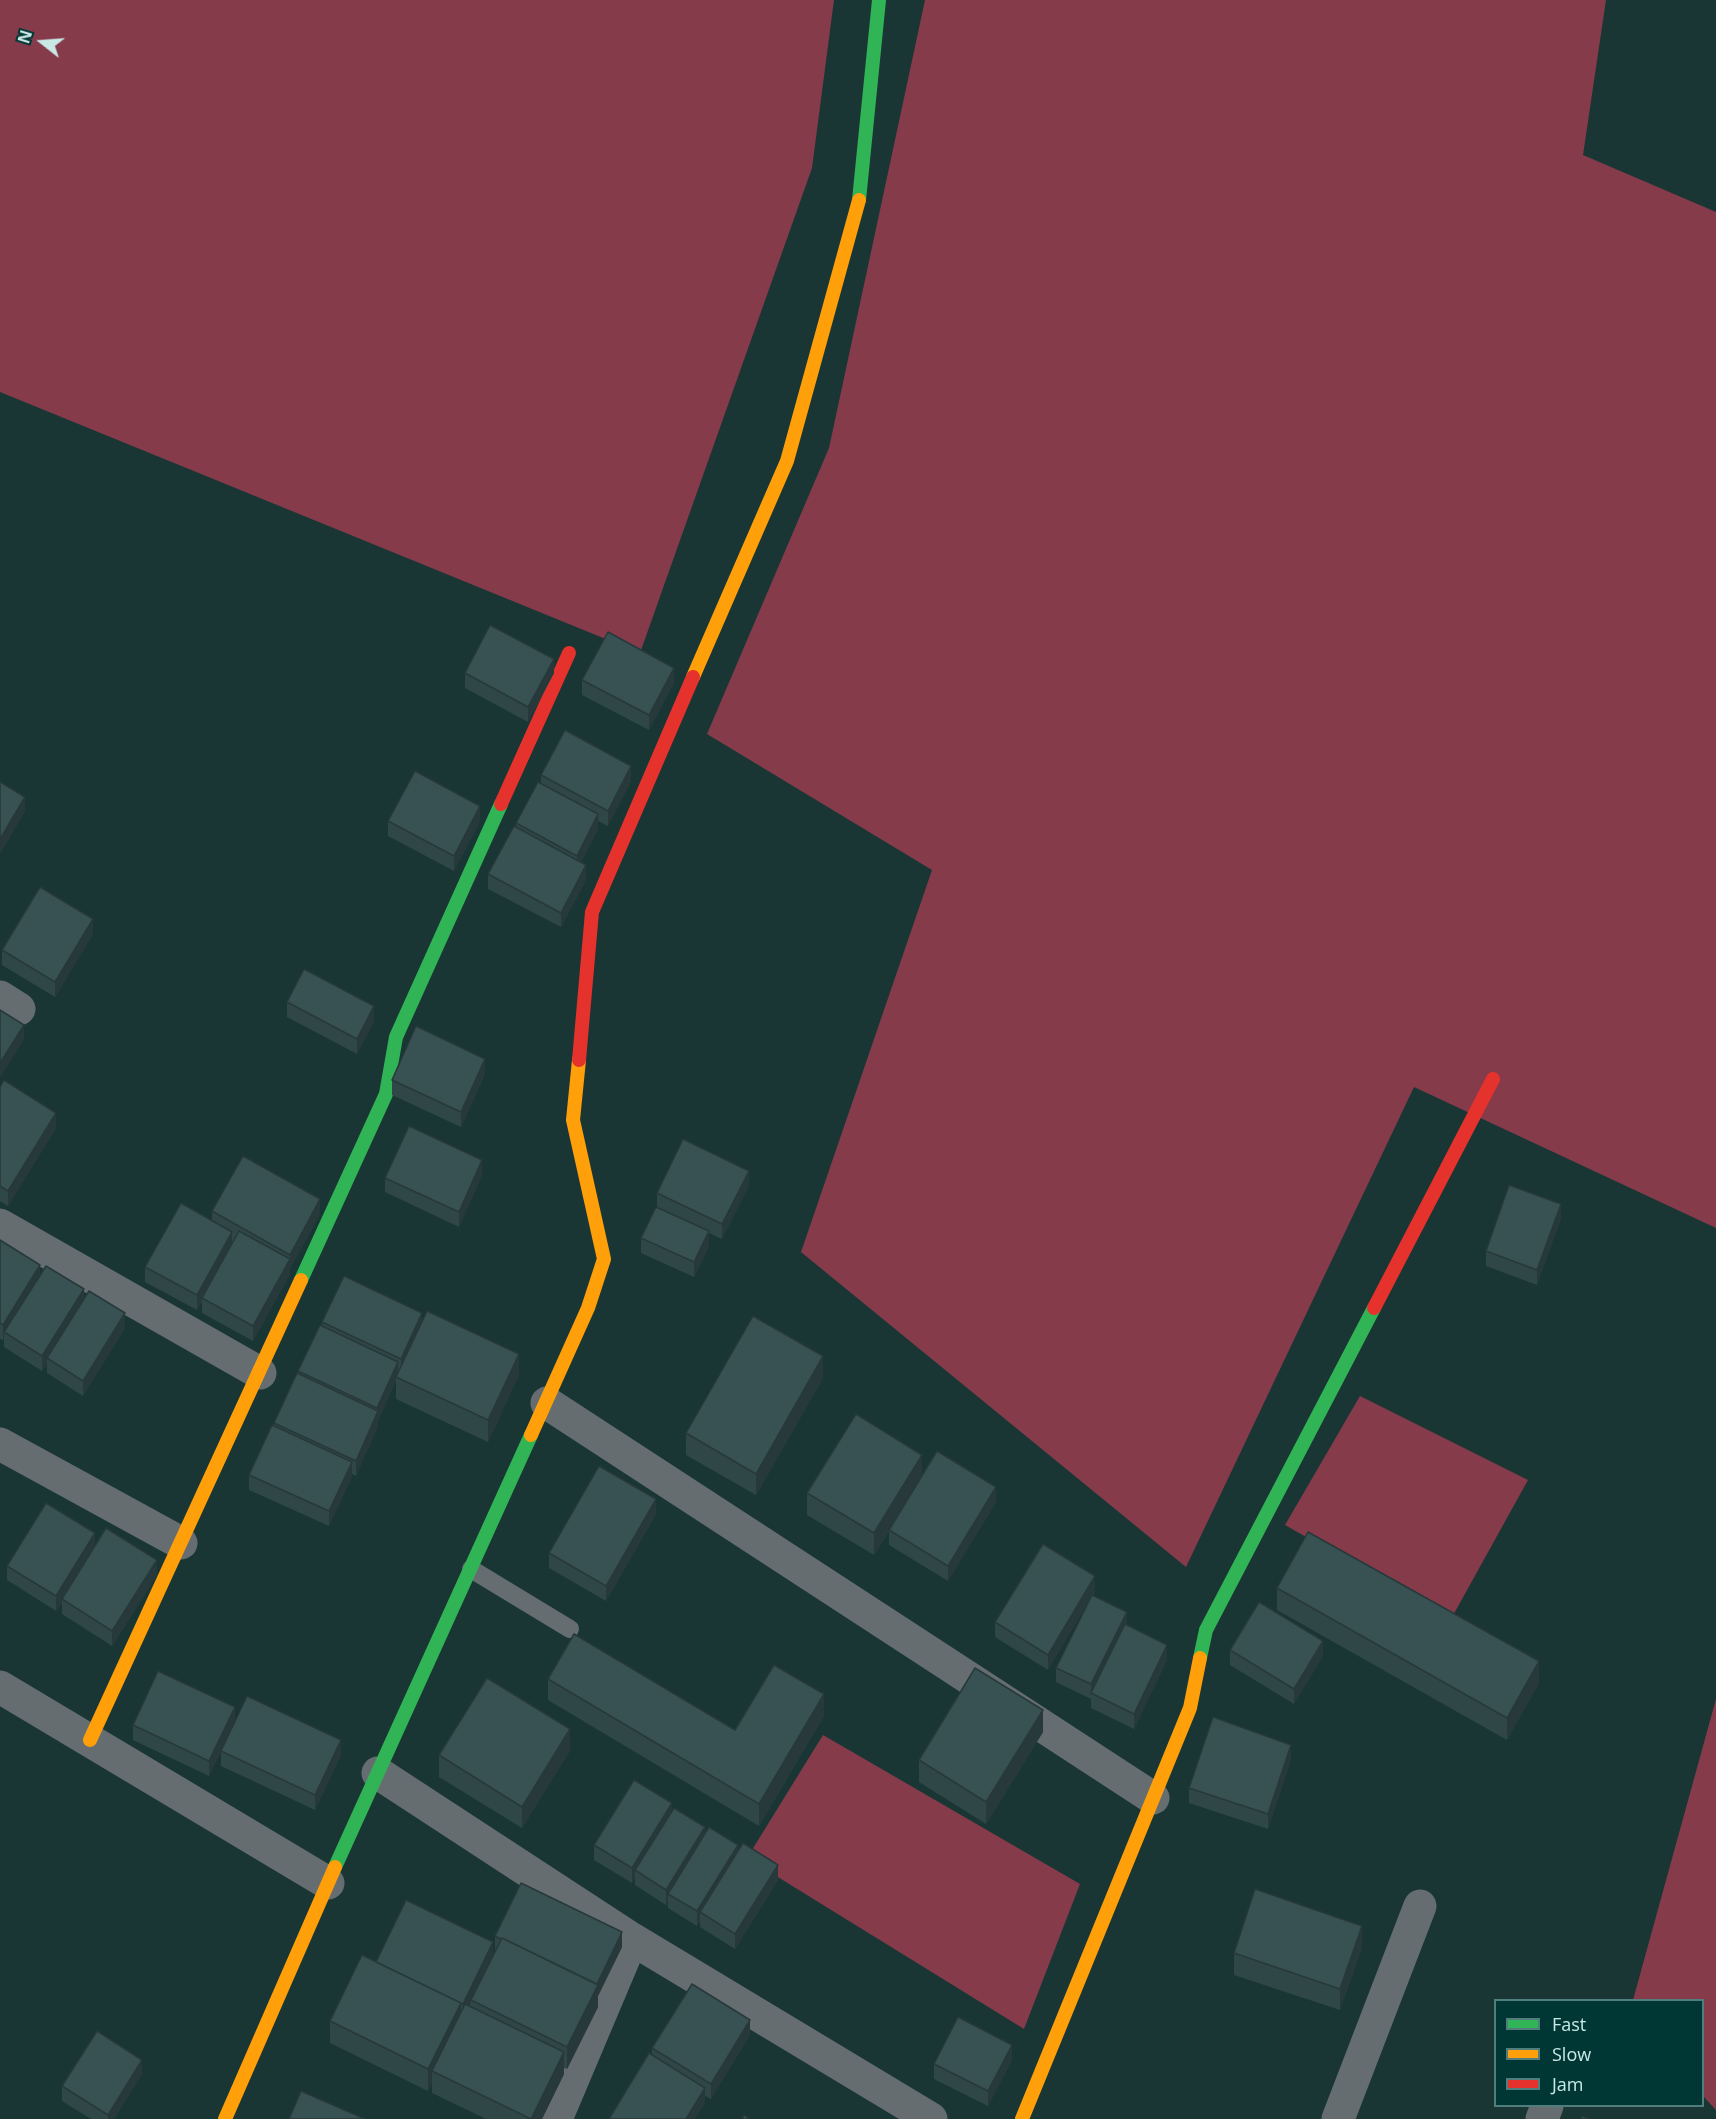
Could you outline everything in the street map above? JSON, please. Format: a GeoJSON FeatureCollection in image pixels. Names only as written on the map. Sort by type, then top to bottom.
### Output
{"type":"FeatureCollection","features":[{"type":"Feature","properties":{"kind":"street"},"geometry":{"type":"LineString","coordinates":[[225,2119],[328,1883],[547,1403],[588,1308],[604,1259],[573,1120],[592,912],[787,461],[858,206],[879,0]]}},
{"type":"Feature","properties":{"kind":"street"},"geometry":{"type":"LineString","coordinates":[[90,1740],[386,1094],[396,1037],[569,653]]}},
{"type":"Feature","properties":{"kind":"street"},"geometry":{"type":"LineString","coordinates":[[1022,2119],[1190,1708],[1206,1630],[1493,1079]]}},
{"type":"Feature","properties":{"kind":"street"},"geometry":{"type":"LineString","coordinates":[[0,1225],[260,1373]]}},
{"type":"Feature","properties":{"kind":"street"},"geometry":{"type":"LineString","coordinates":[[547,1403],[1153,1798]]}},
{"type":"Feature","properties":{"kind":"street"},"geometry":{"type":"LineString","coordinates":[[0,1444],[181,1543]]}},
{"type":"Feature","properties":{"kind":"street"},"geometry":{"type":"LineString","coordinates":[[0,1687],[328,1883]]}},
{"type":"Feature","properties":{"kind":"street"},"geometry":{"type":"LineString","coordinates":[[378,1773],[632,1939],[931,2119]]}},
{"type":"Feature","properties":{"kind":"street"},"geometry":{"type":"LineString","coordinates":[[1338,2119],[1420,1906]]}},
{"type":"Feature","properties":{"kind":"street"},"geometry":{"type":"LineString","coordinates":[[556,2119],[632,1939]]}},
{"type":"Feature","properties":{"kind":"lane"},"geometry":{"type":"LineString","coordinates":[[471,1569],[570,1629]]}},
{"type":"Feature","properties":{"kind":"shaded area"},"geometry":{"type":"Polygon","coordinates":[[[0,0],[834,0],[812,168],[640,653],[0,392],[0,0]]]}},
{"type":"Feature","properties":{"kind":"shaded area"},"geometry":{"type":"Polygon","coordinates":[[[925,0],[1606,0],[1583,155],[1716,212],[1716,1228],[1414,1087],[1186,1567],[801,1252],[932,870],[707,734],[829,448],[925,0]]]}},
{"type":"Feature","properties":{"kind":"shaded area"},"geometry":{"type":"Polygon","coordinates":[[[1360,1396],[1528,1480],[1451,1619],[1285,1525],[1360,1396]]]}},
{"type":"Feature","properties":{"kind":"shaded area"},"geometry":{"type":"Polygon","coordinates":[[[1716,1699],[1716,2110],[1704,2097],[1704,1999],[1633,1999],[1716,1699]]]}},
{"type":"Feature","properties":{"kind":"shaded area"},"geometry":{"type":"Polygon","coordinates":[[[823,1735],[1080,1884],[1024,2029],[747,1858],[823,1735]]]}},
{"type":"Feature","properties":{"kind":"building"},"geometry":{"type":"Polygon","coordinates":[[[490,625],[554,659],[528,707],[465,673],[490,625]]]}},
{"type":"Feature","properties":{"kind":"building"},"geometry":{"type":"Polygon","coordinates":[[[608,632],[674,668],[649,715],[582,680],[608,632]]]}},
{"type":"Feature","properties":{"kind":"building"},"geometry":{"type":"Polygon","coordinates":[[[565,730],[631,766],[608,811],[541,775],[565,730]]]}},
{"type":"Feature","properties":{"kind":"building"},"geometry":{"type":"Polygon","coordinates":[[[415,771],[480,806],[454,856],[388,821],[415,771]]]}},
{"type":"Feature","properties":{"kind":"building"},"geometry":{"type":"Polygon","coordinates":[[[0,782],[25,797],[0,839],[0,782]]]}},
{"type":"Feature","properties":{"kind":"building"},"geometry":{"type":"Polygon","coordinates":[[[538,782],[598,814],[577,856],[516,823],[538,782]]]}},
{"type":"Feature","properties":{"kind":"building"},"geometry":{"type":"Polygon","coordinates":[[[514,826],[586,865],[561,913],[488,874],[514,826]]]}},
{"type":"Feature","properties":{"kind":"building"},"geometry":{"type":"Polygon","coordinates":[[[40,887],[93,919],[55,982],[2,950],[40,887]]]}},
{"type":"Feature","properties":{"kind":"building"},"geometry":{"type":"Polygon","coordinates":[[[304,969],[374,1006],[357,1039],[287,1002],[304,969]]]}},
{"type":"Feature","properties":{"kind":"building"},"geometry":{"type":"Polygon","coordinates":[[[0,1010],[24,1025],[0,1063],[0,1010]]]}},
{"type":"Feature","properties":{"kind":"building"},"geometry":{"type":"Polygon","coordinates":[[[416,1026],[485,1059],[461,1112],[392,1080],[416,1026]]]}},
{"type":"Feature","properties":{"kind":"building"},"geometry":{"type":"Polygon","coordinates":[[[4,1080],[56,1113],[8,1191],[0,1186],[0,1087],[4,1080]]]}},
{"type":"Feature","properties":{"kind":"building"},"geometry":{"type":"Polygon","coordinates":[[[409,1126],[482,1160],[459,1212],[385,1178],[409,1126]]]}},
{"type":"Feature","properties":{"kind":"building"},"geometry":{"type":"Polygon","coordinates":[[[683,1139],[749,1171],[722,1224],[657,1193],[683,1139]]]}},
{"type":"Feature","properties":{"kind":"building"},"geometry":{"type":"Polygon","coordinates":[[[243,1156],[320,1199],[290,1255],[212,1211],[243,1156]]]}},
{"type":"Feature","properties":{"kind":"building"},"geometry":{"type":"Polygon","coordinates":[[[1509,1185],[1561,1204],[1537,1270],[1486,1251],[1509,1185]]]}},
{"type":"Feature","properties":{"kind":"building"},"geometry":{"type":"Polygon","coordinates":[[[181,1203],[232,1232],[197,1295],[145,1267],[181,1203]]]}},
{"type":"Feature","properties":{"kind":"building"},"geometry":{"type":"Polygon","coordinates":[[[656,1207],[709,1231],[694,1262],[641,1238],[656,1207]]]}},
{"type":"Feature","properties":{"kind":"building"},"geometry":{"type":"Polygon","coordinates":[[[239,1231],[290,1259],[253,1326],[202,1298],[239,1231]]]}},
{"type":"Feature","properties":{"kind":"building"},"geometry":{"type":"Polygon","coordinates":[[[0,1240],[40,1265],[3,1325],[0,1323],[0,1240]]]}},
{"type":"Feature","properties":{"kind":"building"},"geometry":{"type":"Polygon","coordinates":[[[46,1266],[84,1289],[42,1356],[4,1332],[46,1266]]]}},
{"type":"Feature","properties":{"kind":"building"},"geometry":{"type":"Polygon","coordinates":[[[344,1276],[422,1313],[401,1359],[322,1322],[344,1276]]]}},
{"type":"Feature","properties":{"kind":"building"},"geometry":{"type":"Polygon","coordinates":[[[89,1291],[125,1313],[83,1381],[47,1358],[89,1291]]]}},
{"type":"Feature","properties":{"kind":"building"},"geometry":{"type":"Polygon","coordinates":[[[427,1311],[519,1354],[488,1420],[396,1377],[427,1311]]]}},
{"type":"Feature","properties":{"kind":"building"},"geometry":{"type":"Polygon","coordinates":[[[753,1316],[823,1356],[756,1474],[686,1433],[753,1316]]]}},
{"type":"Feature","properties":{"kind":"building"},"geometry":{"type":"Polygon","coordinates":[[[320,1325],[398,1362],[377,1408],[298,1371],[320,1325]]]}},
{"type":"Feature","properties":{"kind":"building"},"geometry":{"type":"Polygon","coordinates":[[[297,1373],[378,1411],[356,1461],[274,1423],[297,1373]]]}},
{"type":"Feature","properties":{"kind":"building"},"geometry":{"type":"Polygon","coordinates":[[[856,1414],[922,1455],[874,1533],[807,1493],[856,1414]]]}},
{"type":"Feature","properties":{"kind":"building"},"geometry":{"type":"Polygon","coordinates":[[[272,1425],[352,1462],[329,1511],[249,1475],[272,1425]]]}},
{"type":"Feature","properties":{"kind":"building"},"geometry":{"type":"Polygon","coordinates":[[[937,1451],[996,1487],[948,1566],[889,1530],[937,1451]]]}},
{"type":"Feature","properties":{"kind":"building"},"geometry":{"type":"Polygon","coordinates":[[[599,1466],[656,1499],[606,1586],[549,1553],[599,1466]]]}},
{"type":"Feature","properties":{"kind":"building"},"geometry":{"type":"Polygon","coordinates":[[[46,1503],[95,1533],[56,1596],[7,1566],[46,1503]]]}},
{"type":"Feature","properties":{"kind":"building"},"geometry":{"type":"Polygon","coordinates":[[[106,1528],[157,1560],[112,1631],[62,1599],[106,1528]]]}},
{"type":"Feature","properties":{"kind":"building"},"geometry":{"type":"Polygon","coordinates":[[[1308,1532],[1539,1661],[1507,1718],[1277,1588],[1308,1532]]]}},
{"type":"Feature","properties":{"kind":"building"},"geometry":{"type":"Polygon","coordinates":[[[1043,1544],[1095,1576],[1048,1655],[995,1622],[1043,1544]]]}},
{"type":"Feature","properties":{"kind":"building"},"geometry":{"type":"Polygon","coordinates":[[[1092,1595],[1127,1612],[1091,1684],[1056,1668],[1092,1595]]]}},
{"type":"Feature","properties":{"kind":"building"},"geometry":{"type":"Polygon","coordinates":[[[1259,1602],[1323,1641],[1294,1689],[1230,1650],[1259,1602]]]}},
{"type":"Feature","properties":{"kind":"building"},"geometry":{"type":"Polygon","coordinates":[[[1125,1624],[1167,1645],[1134,1714],[1091,1693],[1125,1624]]]}},
{"type":"Feature","properties":{"kind":"building"},"geometry":{"type":"Polygon","coordinates":[[[574,1634],[735,1730],[774,1665],[824,1694],[759,1804],[548,1679],[574,1634]]]}},
{"type":"Feature","properties":{"kind":"building"},"geometry":{"type":"Polygon","coordinates":[[[975,1668],[1043,1710],[986,1802],[919,1760],[975,1668]]]}},
{"type":"Feature","properties":{"kind":"building"},"geometry":{"type":"Polygon","coordinates":[[[158,1671],[235,1707],[209,1761],[133,1725],[158,1671]]]}},
{"type":"Feature","properties":{"kind":"building"},"geometry":{"type":"Polygon","coordinates":[[[487,1678],[570,1729],[522,1807],[439,1755],[487,1678]]]}},
{"type":"Feature","properties":{"kind":"building"},"geometry":{"type":"Polygon","coordinates":[[[247,1696],[341,1740],[315,1795],[221,1751],[247,1696]]]}},
{"type":"Feature","properties":{"kind":"building"},"geometry":{"type":"Polygon","coordinates":[[[1213,1717],[1291,1745],[1268,1814],[1189,1788],[1213,1717]]]}},
{"type":"Feature","properties":{"kind":"building"},"geometry":{"type":"Polygon","coordinates":[[[634,1780],[672,1803],[632,1868],[594,1845],[634,1780]]]}},
{"type":"Feature","properties":{"kind":"building"},"geometry":{"type":"Polygon","coordinates":[[[674,1808],[705,1827],[666,1890],[635,1870],[674,1808]]]}},
{"type":"Feature","properties":{"kind":"building"},"geometry":{"type":"Polygon","coordinates":[[[709,1827],[738,1845],[697,1911],[668,1894],[709,1827]]]}},
{"type":"Feature","properties":{"kind":"building"},"geometry":{"type":"Polygon","coordinates":[[[743,1843],[778,1865],[735,1934],[700,1912],[743,1843]]]}},
{"type":"Feature","properties":{"kind":"building"},"geometry":{"type":"Polygon","coordinates":[[[521,1883],[622,1932],[597,1984],[495,1936],[521,1883]]]}},
{"type":"Feature","properties":{"kind":"building"},"geometry":{"type":"Polygon","coordinates":[[[1255,1889],[1362,1926],[1340,1989],[1234,1953],[1255,1889]]]}},
{"type":"Feature","properties":{"kind":"building"},"geometry":{"type":"Polygon","coordinates":[[[406,1900],[493,1942],[463,2004],[376,1962],[406,1900]]]}},
{"type":"Feature","properties":{"kind":"building"},"geometry":{"type":"Polygon","coordinates":[[[502,1938],[598,1985],[567,2047],[471,2000],[502,1938]]]}},
{"type":"Feature","properties":{"kind":"building"},"geometry":{"type":"Polygon","coordinates":[[[362,1955],[461,2003],[428,2069],[330,2021],[362,1955]]]}},
{"type":"Feature","properties":{"kind":"building"},"geometry":{"type":"Polygon","coordinates":[[[692,1984],[750,2020],[711,2084],[652,2048],[692,1984]]]}},
{"type":"Feature","properties":{"kind":"building"},"geometry":{"type":"Polygon","coordinates":[[[465,2004],[564,2052],[531,2119],[432,2071],[465,2004]]]}},
{"type":"Feature","properties":{"kind":"building"},"geometry":{"type":"Polygon","coordinates":[[[958,2017],[1012,2045],[988,2091],[934,2064],[958,2017]]]}},
{"type":"Feature","properties":{"kind":"building"},"geometry":{"type":"Polygon","coordinates":[[[97,2031],[142,2060],[108,2115],[62,2086],[97,2031]]]}},
{"type":"Feature","properties":{"kind":"building"},"geometry":{"type":"Polygon","coordinates":[[[649,2053],[705,2088],[686,2119],[609,2119],[649,2053]]]}},
{"type":"Feature","properties":{"kind":"building"},"geometry":{"type":"Polygon","coordinates":[[[301,2091],[365,2119],[289,2119],[301,2091]]]}},
{"type":"Feature","properties":{"kind":"traffic: fast"},"geometry":{"type":"LineString","coordinates":[[859,200],[879,0]]}},
{"type":"Feature","properties":{"kind":"traffic: fast"},"geometry":{"type":"LineString","coordinates":[[301,1280],[386,1094],[396,1037],[501,804]]}},
{"type":"Feature","properties":{"kind":"traffic: fast"},"geometry":{"type":"LineString","coordinates":[[1200,1658],[1206,1630],[1374,1308]]}},
{"type":"Feature","properties":{"kind":"traffic: fast"},"geometry":{"type":"LineString","coordinates":[[335,1867],[531,1435]]}},
{"type":"Feature","properties":{"kind":"traffic: slow"},"geometry":{"type":"LineString","coordinates":[[693,677],[787,461],[859,200]]}},
{"type":"Feature","properties":{"kind":"traffic: slow"},"geometry":{"type":"LineString","coordinates":[[531,1435],[588,1308],[604,1259],[573,1120],[579,1060]]}},
{"type":"Feature","properties":{"kind":"traffic: slow"},"geometry":{"type":"LineString","coordinates":[[90,1740],[301,1280]]}},
{"type":"Feature","properties":{"kind":"traffic: slow"},"geometry":{"type":"LineString","coordinates":[[1022,2119],[1190,1708],[1200,1658]]}},
{"type":"Feature","properties":{"kind":"traffic: slow"},"geometry":{"type":"LineString","coordinates":[[225,2119],[335,1867]]}},
{"type":"Feature","properties":{"kind":"traffic: jam"},"geometry":{"type":"LineString","coordinates":[[501,804],[569,653]]}},
{"type":"Feature","properties":{"kind":"traffic: jam"},"geometry":{"type":"LineString","coordinates":[[579,1060],[592,912],[693,677]]}},
{"type":"Feature","properties":{"kind":"traffic: jam"},"geometry":{"type":"LineString","coordinates":[[1374,1308],[1493,1079]]}}]}
